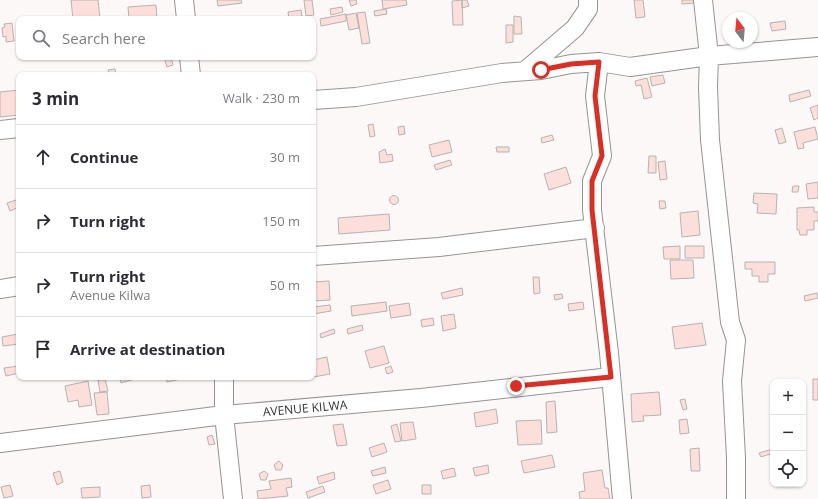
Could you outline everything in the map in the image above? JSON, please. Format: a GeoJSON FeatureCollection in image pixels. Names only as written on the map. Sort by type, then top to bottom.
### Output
{"type":"FeatureCollection","features":[{"type":"Feature","properties":{"kind":"street"},"geometry":{"type":"LineString","coordinates":[[184,0],[186,16]]}},
{"type":"Feature","properties":{"kind":"street"},"geometry":{"type":"LineString","coordinates":[[526,70],[575,28],[588,9],[588,0]]}},
{"type":"Feature","properties":{"kind":"street"},"geometry":{"type":"LineString","coordinates":[[703,0],[709,56],[708,87],[710,140],[730,322],[736,340],[732,381],[736,458],[736,499]]}},
{"type":"Feature","properties":{"kind":"street"},"geometry":{"type":"LineString","coordinates":[[316,100],[356,97],[526,70],[541,70],[571,64],[599,62],[630,67],[709,56],[818,47]]}},
{"type":"Feature","properties":{"kind":"street"},"geometry":{"type":"LineString","coordinates":[[189,60],[191,72]]}},
{"type":"Feature","properties":{"kind":"street"},"geometry":{"type":"LineString","coordinates":[[599,62],[595,96],[602,156],[592,181],[592,210],[611,377],[622,499]]}},
{"type":"Feature","properties":{"kind":"street"},"geometry":{"type":"LineString","coordinates":[[0,130],[16,128]]}},
{"type":"Feature","properties":{"kind":"street"},"geometry":{"type":"LineString","coordinates":[[316,256],[440,247],[595,228]]}},
{"type":"Feature","properties":{"kind":"street"},"geometry":{"type":"LineString","coordinates":[[0,289],[16,286]]}},
{"type":"Feature","properties":{"kind":"street","name":"AVENUE KILWA"},"geometry":{"type":"LineString","coordinates":[[0,443],[224,415],[421,398],[611,377]]}},
{"type":"Feature","properties":{"kind":"street"},"geometry":{"type":"LineString","coordinates":[[224,380],[224,415],[233,499]]}},
{"type":"Feature","properties":{"kind":"building"},"geometry":{"type":"Polygon","coordinates":[[[71,0],[98,0],[100,16],[73,16],[71,0]]]}},
{"type":"Feature","properties":{"kind":"building"},"geometry":{"type":"Polygon","coordinates":[[[217,0],[241,0],[242,3],[218,6],[217,0]]]}},
{"type":"Feature","properties":{"kind":"building"},"geometry":{"type":"Polygon","coordinates":[[[304,0],[312,0],[314,15],[306,16],[304,0]]]}},
{"type":"Feature","properties":{"kind":"building"},"geometry":{"type":"Polygon","coordinates":[[[349,0],[356,0],[357,4],[351,6],[349,0]]]}},
{"type":"Feature","properties":{"kind":"building"},"geometry":{"type":"Polygon","coordinates":[[[382,0],[406,0],[407,5],[383,9],[382,0]]]}},
{"type":"Feature","properties":{"kind":"building"},"geometry":{"type":"Polygon","coordinates":[[[462,0],[467,0],[469,6],[462,8],[462,0]]]}},
{"type":"Feature","properties":{"kind":"building"},"geometry":{"type":"Polygon","coordinates":[[[462,0],[463,25],[453,25],[452,1],[462,0]]]}},
{"type":"Feature","properties":{"kind":"building"},"geometry":{"type":"Polygon","coordinates":[[[634,0],[643,0],[645,17],[636,18],[634,0]]]}},
{"type":"Feature","properties":{"kind":"building"},"geometry":{"type":"Polygon","coordinates":[[[682,0],[693,0],[694,3],[682,4],[682,0]]]}},
{"type":"Feature","properties":{"kind":"building"},"geometry":{"type":"Polygon","coordinates":[[[156,5],[157,16],[129,16],[128,7],[156,5]]]}},
{"type":"Feature","properties":{"kind":"building"},"geometry":{"type":"Polygon","coordinates":[[[342,7],[343,12],[331,15],[330,9],[342,7]]]}},
{"type":"Feature","properties":{"kind":"building"},"geometry":{"type":"Polygon","coordinates":[[[386,9],[387,14],[375,16],[374,11],[386,9]]]}},
{"type":"Feature","properties":{"kind":"building"},"geometry":{"type":"Polygon","coordinates":[[[301,10],[302,16],[289,16],[288,12],[301,10]]]}},
{"type":"Feature","properties":{"kind":"building"},"geometry":{"type":"Polygon","coordinates":[[[365,12],[370,43],[362,44],[357,13],[365,12]]]}},
{"type":"Feature","properties":{"kind":"building"},"geometry":{"type":"Polygon","coordinates":[[[356,13],[359,28],[349,30],[346,15],[356,13]]]}},
{"type":"Feature","properties":{"kind":"building"},"geometry":{"type":"Polygon","coordinates":[[[346,14],[346,21],[321,26],[320,19],[346,14]]]}},
{"type":"Feature","properties":{"kind":"building"},"geometry":{"type":"Polygon","coordinates":[[[514,16],[521,17],[522,34],[514,34],[514,16]]]}},
{"type":"Feature","properties":{"kind":"building"},"geometry":{"type":"Polygon","coordinates":[[[785,21],[786,29],[772,31],[770,23],[785,21]]]}},
{"type":"Feature","properties":{"kind":"building"},"geometry":{"type":"Polygon","coordinates":[[[12,23],[14,41],[6,42],[6,36],[3,37],[2,28],[5,27],[4,24],[12,23]]]}},
{"type":"Feature","properties":{"kind":"building"},"geometry":{"type":"Polygon","coordinates":[[[506,25],[513,25],[513,42],[506,43],[506,25]]]}},
{"type":"Feature","properties":{"kind":"building"},"geometry":{"type":"Polygon","coordinates":[[[165,60],[172,60],[173,65],[167,67],[165,60]]]}},
{"type":"Feature","properties":{"kind":"building"},"geometry":{"type":"Polygon","coordinates":[[[115,69],[116,72],[108,72],[108,70],[115,69]]]}},
{"type":"Feature","properties":{"kind":"building"},"geometry":{"type":"Polygon","coordinates":[[[663,75],[665,83],[652,86],[650,77],[663,75]]]}},
{"type":"Feature","properties":{"kind":"building"},"geometry":{"type":"Polygon","coordinates":[[[647,78],[652,97],[644,99],[641,85],[636,86],[635,81],[647,78]]]}},
{"type":"Feature","properties":{"kind":"building"},"geometry":{"type":"Polygon","coordinates":[[[16,90],[16,115],[0,117],[0,92],[16,90]]]}},
{"type":"Feature","properties":{"kind":"building"},"geometry":{"type":"Polygon","coordinates":[[[809,90],[811,96],[790,102],[789,95],[809,90]]]}},
{"type":"Feature","properties":{"kind":"building"},"geometry":{"type":"Polygon","coordinates":[[[818,105],[818,118],[814,120],[810,108],[818,105]]]}},
{"type":"Feature","properties":{"kind":"building"},"geometry":{"type":"Polygon","coordinates":[[[373,124],[375,136],[370,137],[368,125],[373,124]]]}},
{"type":"Feature","properties":{"kind":"building"},"geometry":{"type":"Polygon","coordinates":[[[404,126],[405,134],[399,135],[398,127],[404,126]]]}},
{"type":"Feature","properties":{"kind":"building"},"geometry":{"type":"Polygon","coordinates":[[[815,127],[818,139],[803,143],[804,148],[798,149],[794,132],[815,127]]]}},
{"type":"Feature","properties":{"kind":"building"},"geometry":{"type":"Polygon","coordinates":[[[782,128],[786,142],[779,144],[775,130],[782,128]]]}},
{"type":"Feature","properties":{"kind":"building"},"geometry":{"type":"Polygon","coordinates":[[[552,135],[554,140],[542,143],[541,138],[552,135]]]}},
{"type":"Feature","properties":{"kind":"building"},"geometry":{"type":"Polygon","coordinates":[[[449,140],[452,152],[432,157],[429,145],[449,140]]]}},
{"type":"Feature","properties":{"kind":"building"},"geometry":{"type":"Polygon","coordinates":[[[496,147],[509,147],[509,152],[497,152],[496,147]]]}},
{"type":"Feature","properties":{"kind":"building"},"geometry":{"type":"Polygon","coordinates":[[[385,149],[387,155],[392,154],[393,161],[380,163],[379,152],[385,149]]]}},
{"type":"Feature","properties":{"kind":"building"},"geometry":{"type":"Polygon","coordinates":[[[649,156],[656,156],[656,173],[648,173],[649,156]]]}},
{"type":"Feature","properties":{"kind":"building"},"geometry":{"type":"Polygon","coordinates":[[[450,160],[452,165],[436,170],[434,165],[450,160]]]}},
{"type":"Feature","properties":{"kind":"building"},"geometry":{"type":"Polygon","coordinates":[[[665,161],[667,179],[660,180],[658,162],[665,161]]]}},
{"type":"Feature","properties":{"kind":"building"},"geometry":{"type":"Polygon","coordinates":[[[566,167],[571,183],[549,190],[544,174],[566,167]]]}},
{"type":"Feature","properties":{"kind":"building"},"geometry":{"type":"Polygon","coordinates":[[[818,182],[818,198],[808,199],[806,184],[818,182]]]}},
{"type":"Feature","properties":{"kind":"building"},"geometry":{"type":"Polygon","coordinates":[[[793,186],[799,186],[798,192],[792,192],[793,186]]]}},
{"type":"Feature","properties":{"kind":"building"},"geometry":{"type":"Polygon","coordinates":[[[754,193],[777,194],[776,214],[757,213],[758,204],[753,203],[754,193]]]}},
{"type":"Feature","properties":{"kind":"building"},"geometry":{"type":"Polygon","coordinates":[[[392,196],[396,196],[398,200],[396,204],[392,204],[390,202],[390,198],[392,196]]]}},
{"type":"Feature","properties":{"kind":"building"},"geometry":{"type":"Polygon","coordinates":[[[16,200],[16,208],[10,211],[7,203],[16,200]]]}},
{"type":"Feature","properties":{"kind":"building"},"geometry":{"type":"Polygon","coordinates":[[[659,201],[665,201],[666,208],[660,209],[659,201]]]}},
{"type":"Feature","properties":{"kind":"building"},"geometry":{"type":"Polygon","coordinates":[[[814,207],[814,212],[818,212],[818,221],[814,221],[814,230],[807,230],[807,235],[800,235],[799,230],[797,230],[797,208],[814,207]]]}},
{"type":"Feature","properties":{"kind":"building"},"geometry":{"type":"Polygon","coordinates":[[[698,211],[700,235],[682,237],[680,213],[698,211]]]}},
{"type":"Feature","properties":{"kind":"building"},"geometry":{"type":"Polygon","coordinates":[[[389,214],[390,230],[339,234],[338,218],[389,214]]]}},
{"type":"Feature","properties":{"kind":"building"},"geometry":{"type":"Polygon","coordinates":[[[680,246],[680,259],[664,259],[663,247],[680,246]]]}},
{"type":"Feature","properties":{"kind":"building"},"geometry":{"type":"Polygon","coordinates":[[[685,246],[704,246],[704,258],[685,258],[685,246]]]}},
{"type":"Feature","properties":{"kind":"building"},"geometry":{"type":"Polygon","coordinates":[[[670,260],[693,260],[694,278],[671,279],[670,260]]]}},
{"type":"Feature","properties":{"kind":"building"},"geometry":{"type":"Polygon","coordinates":[[[745,262],[775,262],[775,274],[768,274],[768,282],[759,282],[759,276],[752,276],[752,269],[745,269],[745,262]]]}},
{"type":"Feature","properties":{"kind":"building"},"geometry":{"type":"Polygon","coordinates":[[[533,277],[539,277],[540,293],[534,294],[533,277]]]}},
{"type":"Feature","properties":{"kind":"building"},"geometry":{"type":"Polygon","coordinates":[[[329,281],[330,300],[316,301],[316,282],[329,281]]]}},
{"type":"Feature","properties":{"kind":"building"},"geometry":{"type":"Polygon","coordinates":[[[462,288],[463,295],[443,299],[441,293],[462,288]]]}},
{"type":"Feature","properties":{"kind":"building"},"geometry":{"type":"Polygon","coordinates":[[[817,293],[818,298],[805,301],[804,296],[817,293]]]}},
{"type":"Feature","properties":{"kind":"building"},"geometry":{"type":"Polygon","coordinates":[[[562,294],[563,298],[555,300],[554,295],[562,294]]]}},
{"type":"Feature","properties":{"kind":"building"},"geometry":{"type":"Polygon","coordinates":[[[386,302],[387,311],[352,316],[351,306],[386,302]]]}},
{"type":"Feature","properties":{"kind":"building"},"geometry":{"type":"Polygon","coordinates":[[[583,302],[584,309],[569,311],[568,304],[583,302]]]}},
{"type":"Feature","properties":{"kind":"building"},"geometry":{"type":"Polygon","coordinates":[[[409,303],[411,315],[391,318],[389,306],[409,303]]]}},
{"type":"Feature","properties":{"kind":"building"},"geometry":{"type":"Polygon","coordinates":[[[330,305],[331,311],[316,314],[316,307],[330,305]]]}},
{"type":"Feature","properties":{"kind":"building"},"geometry":{"type":"Polygon","coordinates":[[[454,314],[456,328],[443,331],[441,316],[454,314]]]}},
{"type":"Feature","properties":{"kind":"building"},"geometry":{"type":"Polygon","coordinates":[[[433,318],[434,325],[422,327],[421,320],[433,318]]]}},
{"type":"Feature","properties":{"kind":"building"},"geometry":{"type":"Polygon","coordinates":[[[702,323],[706,345],[675,349],[672,327],[702,323]]]}},
{"type":"Feature","properties":{"kind":"building"},"geometry":{"type":"Polygon","coordinates":[[[362,325],[363,330],[348,334],[347,329],[362,325]]]}},
{"type":"Feature","properties":{"kind":"building"},"geometry":{"type":"Polygon","coordinates":[[[334,329],[335,333],[321,338],[320,334],[334,329]]]}},
{"type":"Feature","properties":{"kind":"building"},"geometry":{"type":"Polygon","coordinates":[[[16,334],[16,344],[3,346],[2,337],[16,334]]]}},
{"type":"Feature","properties":{"kind":"building"},"geometry":{"type":"Polygon","coordinates":[[[384,346],[389,363],[370,368],[365,351],[384,346]]]}},
{"type":"Feature","properties":{"kind":"building"},"geometry":{"type":"Polygon","coordinates":[[[327,357],[330,374],[316,377],[316,359],[327,357]]]}},
{"type":"Feature","properties":{"kind":"building"},"geometry":{"type":"Polygon","coordinates":[[[16,366],[16,374],[6,376],[4,368],[16,366]]]}},
{"type":"Feature","properties":{"kind":"building"},"geometry":{"type":"Polygon","coordinates":[[[391,366],[393,372],[387,374],[385,368],[391,366]]]}},
{"type":"Feature","properties":{"kind":"building"},"geometry":{"type":"Polygon","coordinates":[[[813,379],[818,379],[818,400],[813,400],[813,379]]]}},
{"type":"Feature","properties":{"kind":"building"},"geometry":{"type":"Polygon","coordinates":[[[98,380],[105,380],[108,391],[100,392],[98,380]]]}},
{"type":"Feature","properties":{"kind":"building"},"geometry":{"type":"Polygon","coordinates":[[[120,380],[131,380],[121,383],[120,380]]]}},
{"type":"Feature","properties":{"kind":"building"},"geometry":{"type":"Polygon","coordinates":[[[88,381],[92,405],[79,407],[78,400],[68,402],[65,386],[88,381]]]}},
{"type":"Feature","properties":{"kind":"building"},"geometry":{"type":"Polygon","coordinates":[[[107,392],[109,414],[97,415],[94,393],[107,392]]]}},
{"type":"Feature","properties":{"kind":"building"},"geometry":{"type":"Polygon","coordinates":[[[659,392],[661,415],[643,416],[644,421],[632,422],[631,394],[659,392]]]}},
{"type":"Feature","properties":{"kind":"building"},"geometry":{"type":"Polygon","coordinates":[[[685,399],[687,409],[683,410],[680,400],[685,399]]]}},
{"type":"Feature","properties":{"kind":"building"},"geometry":{"type":"Polygon","coordinates":[[[555,401],[557,432],[547,433],[546,402],[555,401]]]}},
{"type":"Feature","properties":{"kind":"building"},"geometry":{"type":"Polygon","coordinates":[[[496,409],[498,423],[476,427],[474,413],[496,409]]]}},
{"type":"Feature","properties":{"kind":"building"},"geometry":{"type":"Polygon","coordinates":[[[687,419],[689,433],[680,434],[679,420],[687,419]]]}},
{"type":"Feature","properties":{"kind":"building"},"geometry":{"type":"Polygon","coordinates":[[[541,420],[542,444],[518,445],[516,421],[541,420]]]}},
{"type":"Feature","properties":{"kind":"building"},"geometry":{"type":"Polygon","coordinates":[[[413,422],[416,439],[402,441],[400,423],[413,422]]]}},
{"type":"Feature","properties":{"kind":"building"},"geometry":{"type":"Polygon","coordinates":[[[343,424],[347,445],[337,446],[333,425],[343,424]]]}},
{"type":"Feature","properties":{"kind":"building"},"geometry":{"type":"Polygon","coordinates":[[[397,424],[401,441],[395,442],[391,426],[397,424]]]}},
{"type":"Feature","properties":{"kind":"building"},"geometry":{"type":"Polygon","coordinates":[[[212,435],[215,444],[209,445],[207,437],[212,435]]]}},
{"type":"Feature","properties":{"kind":"building"},"geometry":{"type":"Polygon","coordinates":[[[384,443],[387,452],[372,457],[369,448],[384,443]]]}},
{"type":"Feature","properties":{"kind":"building"},"geometry":{"type":"Polygon","coordinates":[[[699,448],[700,471],[691,471],[690,449],[699,448]]]}},
{"type":"Feature","properties":{"kind":"building"},"geometry":{"type":"Polygon","coordinates":[[[770,450],[770,454],[761,457],[759,453],[770,450]]]}},
{"type":"Feature","properties":{"kind":"building"},"geometry":{"type":"Polygon","coordinates":[[[552,455],[555,467],[524,473],[521,461],[552,455]]]}},
{"type":"Feature","properties":{"kind":"building"},"geometry":{"type":"Polygon","coordinates":[[[279,461],[283,465],[281,470],[276,470],[274,465],[279,461]]]}},
{"type":"Feature","properties":{"kind":"building"},"geometry":{"type":"Polygon","coordinates":[[[488,465],[489,473],[475,476],[473,468],[488,465]]]}},
{"type":"Feature","properties":{"kind":"building"},"geometry":{"type":"Polygon","coordinates":[[[385,467],[386,473],[373,476],[371,471],[385,467]]]}},
{"type":"Feature","properties":{"kind":"building"},"geometry":{"type":"Polygon","coordinates":[[[454,468],[456,476],[443,479],[441,471],[454,468]]]}},
{"type":"Feature","properties":{"kind":"building"},"geometry":{"type":"Polygon","coordinates":[[[602,470],[605,488],[608,488],[610,499],[580,499],[579,492],[585,491],[583,473],[602,470]]]}},
{"type":"Feature","properties":{"kind":"building"},"geometry":{"type":"Polygon","coordinates":[[[60,471],[63,482],[57,485],[53,473],[60,471]]]}},
{"type":"Feature","properties":{"kind":"building"},"geometry":{"type":"Polygon","coordinates":[[[264,471],[268,474],[266,480],[261,480],[259,474],[264,471]]]}},
{"type":"Feature","properties":{"kind":"building"},"geometry":{"type":"Polygon","coordinates":[[[334,472],[335,479],[319,484],[317,477],[334,472]]]}},
{"type":"Feature","properties":{"kind":"building"},"geometry":{"type":"Polygon","coordinates":[[[291,478],[292,487],[286,488],[288,496],[258,499],[257,491],[271,489],[269,481],[291,478]]]}},
{"type":"Feature","properties":{"kind":"building"},"geometry":{"type":"Polygon","coordinates":[[[388,480],[391,489],[376,494],[373,485],[388,480]]]}},
{"type":"Feature","properties":{"kind":"building"},"geometry":{"type":"Polygon","coordinates":[[[10,485],[13,496],[4,498],[1,487],[10,485]]]}},
{"type":"Feature","properties":{"kind":"building"},"geometry":{"type":"Polygon","coordinates":[[[150,485],[151,497],[142,498],[141,486],[150,485]]]}},
{"type":"Feature","properties":{"kind":"building"},"geometry":{"type":"Polygon","coordinates":[[[422,485],[431,485],[431,494],[422,494],[422,485]]]}},
{"type":"Feature","properties":{"kind":"building"},"geometry":{"type":"Polygon","coordinates":[[[323,486],[325,492],[308,498],[306,492],[323,486]]]}},
{"type":"Feature","properties":{"kind":"building"},"geometry":{"type":"Polygon","coordinates":[[[100,487],[100,497],[82,498],[81,488],[100,487]]]}},
{"type":"Feature","properties":{"kind":"route"},"geometry":{"type":"LineString","coordinates":[[516,386],[611,377],[592,210],[592,181],[602,156],[595,96],[599,62],[571,64],[541,70]]}}]}
